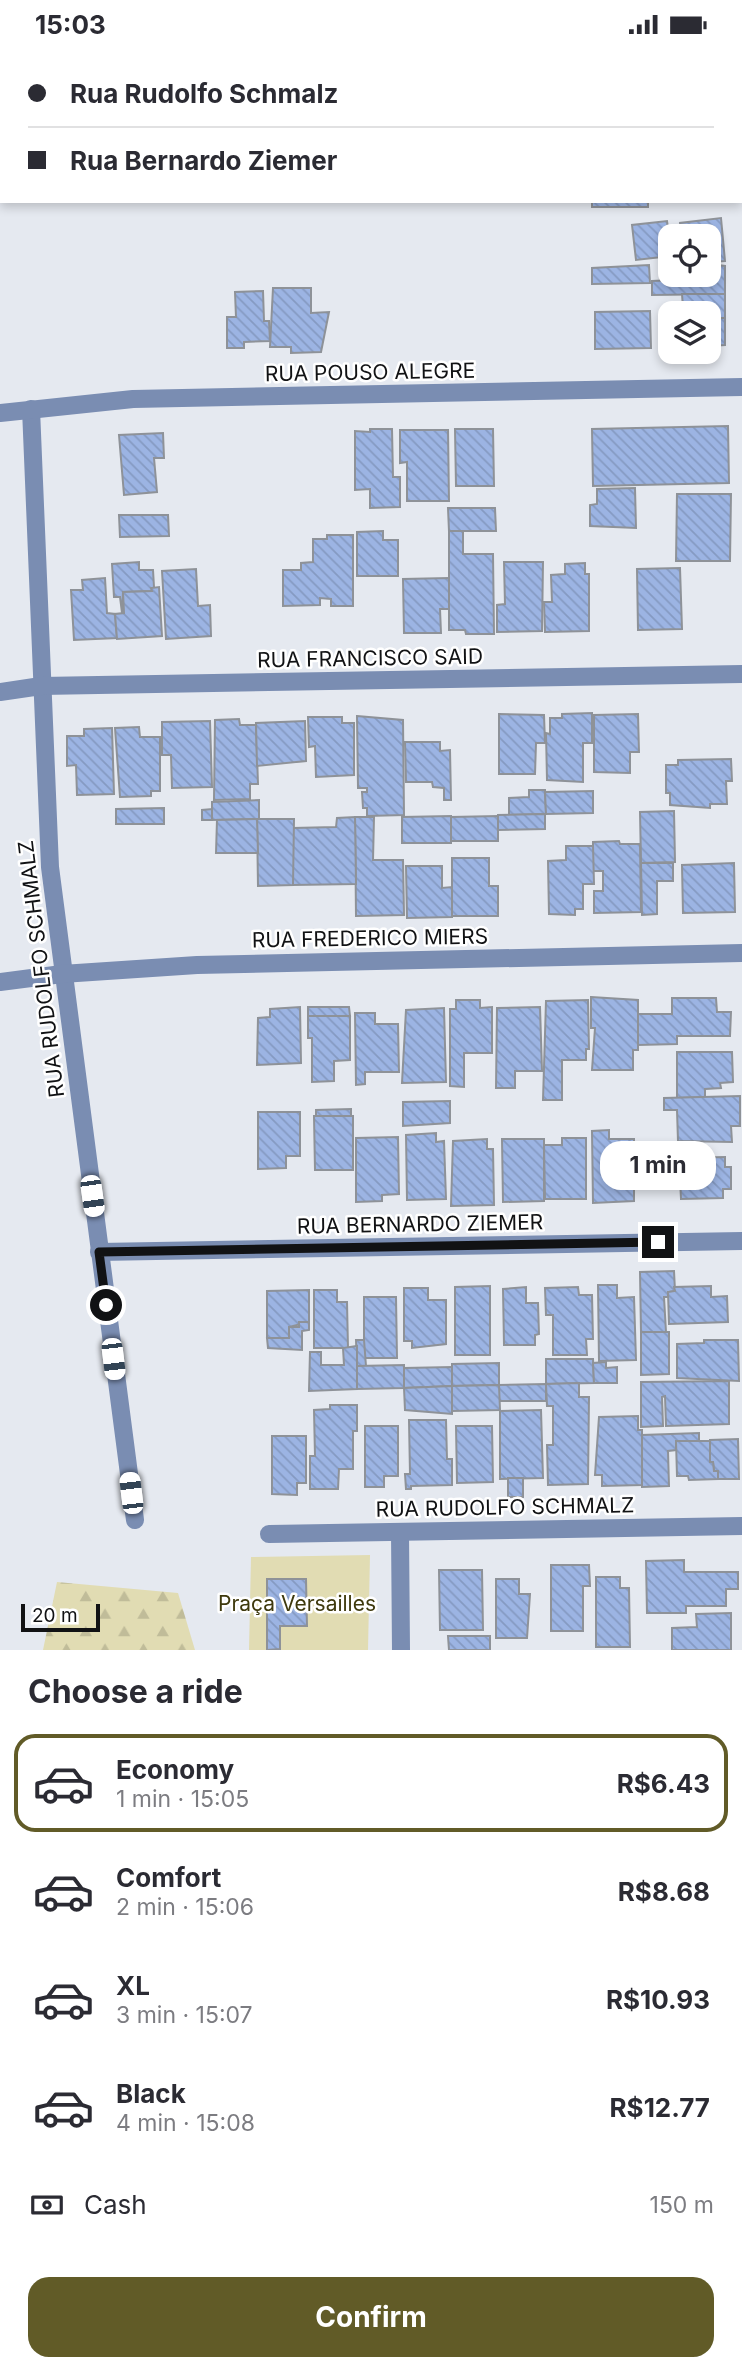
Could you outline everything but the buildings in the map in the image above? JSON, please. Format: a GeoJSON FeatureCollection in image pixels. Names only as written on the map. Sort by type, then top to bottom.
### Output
{"type":"FeatureCollection","features":[{"type":"Feature","properties":{"kind":"street","name":"RUA POUSO ALEGRE"},"geometry":{"type":"LineString","coordinates":[[0,413],[133,399],[742,387]]}},
{"type":"Feature","properties":{"kind":"street","name":"RUA RUDOLFO SCHMALZ"},"geometry":{"type":"LineString","coordinates":[[31,409],[50,867],[135,1520]]}},
{"type":"Feature","properties":{"kind":"street","name":"RUA FRANCISCO SAID"},"geometry":{"type":"LineString","coordinates":[[0,692],[41,686],[742,674]]}},
{"type":"Feature","properties":{"kind":"street","name":"RUA FREDERICO MIERS"},"geometry":{"type":"LineString","coordinates":[[0,982],[62,974],[198,965],[742,953]]}},
{"type":"Feature","properties":{"kind":"street","name":"RUA BERNARDO ZIEMER"},"geometry":{"type":"LineString","coordinates":[[99,1252],[742,1241]]}},
{"type":"Feature","properties":{"kind":"street","name":"RUA RUDOLFO SCHMALZ"},"geometry":{"type":"LineString","coordinates":[[269,1534],[742,1526]]}},
{"type":"Feature","properties":{"kind":"street"},"geometry":{"type":"LineString","coordinates":[[400,1532],[401,1650]]}},
{"type":"Feature","properties":{"kind":"green space","name":"Praça Versailles"},"geometry":{"type":"Polygon","coordinates":[[[370,1555],[368,1650],[249,1650],[251,1557],[370,1555]]]}},
{"type":"Feature","properties":{"kind":"green space"},"geometry":{"type":"Polygon","coordinates":[[[57,1582],[178,1593],[195,1650],[43,1650],[57,1582]]]}},
{"type":"Feature","properties":{"kind":"route"},"geometry":{"type":"LineString","coordinates":[[106,1305],[99,1252],[658,1242]]}}]}
